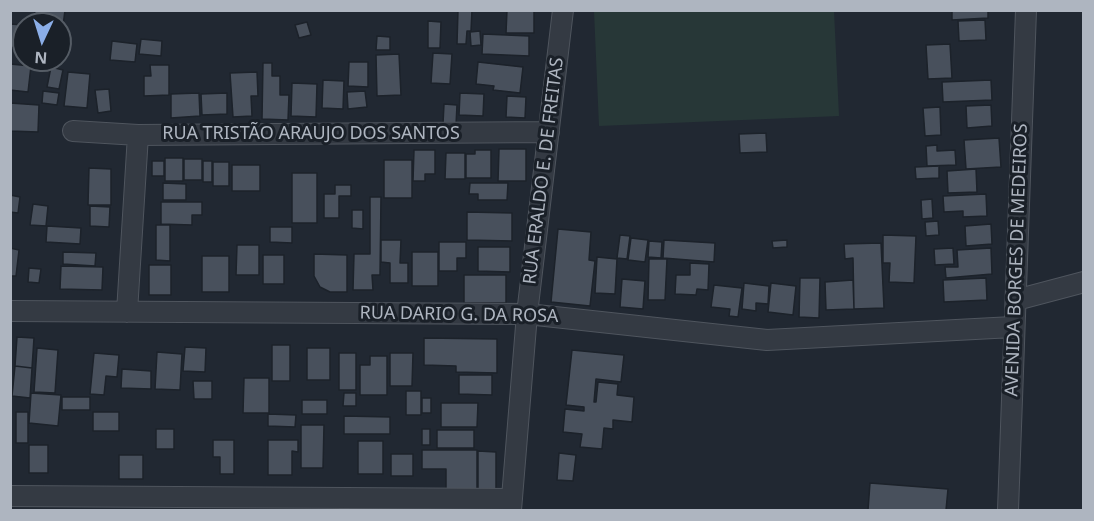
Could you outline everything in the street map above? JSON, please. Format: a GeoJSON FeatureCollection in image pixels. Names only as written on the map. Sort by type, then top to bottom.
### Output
{"type":"FeatureCollection","features":[{"type":"Feature","properties":{"kind":"street","name":"RUA ERALDO E. DE FREITAS"},"geometry":{"type":"LineString","coordinates":[[511,505],[527,314],[563,10]]}},
{"type":"Feature","properties":{"kind":"street","name":"AVENIDA BORGES DE MEDEIROS"},"geometry":{"type":"LineString","coordinates":[[1008,510],[1026,10]]}},
{"type":"Feature","properties":{"kind":"street","name":"RUA TRISTÃO ARAUJO DOS SANTOS"},"geometry":{"type":"LineString","coordinates":[[73,130],[138,135],[549,132]]}},
{"type":"Feature","properties":{"kind":"street"},"geometry":{"type":"LineString","coordinates":[[127,312],[138,135]]}},
{"type":"Feature","properties":{"kind":"street"},"geometry":{"type":"LineString","coordinates":[[1016,300],[1083,282]]}},
{"type":"Feature","properties":{"kind":"street","name":"RUA DARIO G. DA ROSA"},"geometry":{"type":"LineString","coordinates":[[10,311],[527,314],[767,340],[1013,327]]}},
{"type":"Feature","properties":{"kind":"street"},"geometry":{"type":"LineString","coordinates":[[10,496],[511,505]]}},
{"type":"Feature","properties":{"kind":"shaded area"},"geometry":{"type":"Polygon","coordinates":[[[594,11],[834,11],[839,116],[599,126],[594,11]]]}},
{"type":"Feature","properties":{"kind":"building"},"geometry":{"type":"Polygon","coordinates":[[[35,10],[65,10],[65,12],[35,12],[35,10]]]}},
{"type":"Feature","properties":{"kind":"building"},"geometry":{"type":"Polygon","coordinates":[[[458,10],[472,10],[471,31],[467,31],[466,44],[457,44],[458,10]]]}},
{"type":"Feature","properties":{"kind":"building"},"geometry":{"type":"Polygon","coordinates":[[[507,10],[534,10],[534,33],[506,33],[507,10]]]}},
{"type":"Feature","properties":{"kind":"building"},"geometry":{"type":"Polygon","coordinates":[[[952,10],[988,10],[988,18],[952,20],[952,10]]]}},
{"type":"Feature","properties":{"kind":"building"},"geometry":{"type":"Polygon","coordinates":[[[985,20],[986,40],[959,41],[958,21],[985,20]]]}},
{"type":"Feature","properties":{"kind":"building"},"geometry":{"type":"Polygon","coordinates":[[[428,21],[441,22],[440,48],[428,48],[428,21]]]}},
{"type":"Feature","properties":{"kind":"building"},"geometry":{"type":"Polygon","coordinates":[[[307,22],[311,35],[299,38],[295,25],[307,22]]]}},
{"type":"Feature","properties":{"kind":"building"},"geometry":{"type":"Polygon","coordinates":[[[10,24],[12,24],[12,47],[10,47],[10,24]]]}},
{"type":"Feature","properties":{"kind":"building"},"geometry":{"type":"Polygon","coordinates":[[[480,31],[481,45],[471,46],[470,32],[480,31]]]}},
{"type":"Feature","properties":{"kind":"building"},"geometry":{"type":"Polygon","coordinates":[[[483,34],[529,36],[529,56],[482,54],[483,34]]]}},
{"type":"Feature","properties":{"kind":"building"},"geometry":{"type":"Polygon","coordinates":[[[377,36],[390,37],[390,50],[376,50],[377,36]]]}},
{"type":"Feature","properties":{"kind":"building"},"geometry":{"type":"Polygon","coordinates":[[[141,39],[162,41],[161,56],[139,54],[141,39]]]}},
{"type":"Feature","properties":{"kind":"building"},"geometry":{"type":"Polygon","coordinates":[[[112,41],[137,44],[135,62],[110,60],[112,41]]]}},
{"type":"Feature","properties":{"kind":"building"},"geometry":{"type":"Polygon","coordinates":[[[950,44],[952,78],[928,79],[926,45],[950,44]]]}},
{"type":"Feature","properties":{"kind":"building"},"geometry":{"type":"Polygon","coordinates":[[[433,53],[452,54],[450,84],[431,83],[433,53]]]}},
{"type":"Feature","properties":{"kind":"building"},"geometry":{"type":"Polygon","coordinates":[[[399,54],[401,95],[377,96],[376,55],[399,54]]]}},
{"type":"Feature","properties":{"kind":"building"},"geometry":{"type":"Polygon","coordinates":[[[349,62],[368,62],[368,87],[348,86],[349,62]]]}},
{"type":"Feature","properties":{"kind":"building"},"geometry":{"type":"Polygon","coordinates":[[[478,62],[523,67],[520,93],[493,90],[494,86],[476,84],[478,62]]]}},
{"type":"Feature","properties":{"kind":"building"},"geometry":{"type":"Polygon","coordinates":[[[263,63],[272,63],[272,76],[280,76],[280,95],[289,95],[288,120],[262,119],[263,63]]]}},
{"type":"Feature","properties":{"kind":"building"},"geometry":{"type":"Polygon","coordinates":[[[10,64],[12,64],[12,72],[30,72],[28,92],[10,90],[10,64]]]}},
{"type":"Feature","properties":{"kind":"building"},"geometry":{"type":"Polygon","coordinates":[[[150,65],[169,65],[169,95],[144,96],[144,76],[151,76],[150,65]]]}},
{"type":"Feature","properties":{"kind":"building"},"geometry":{"type":"Polygon","coordinates":[[[50,72],[63,72],[59,89],[47,87],[50,72]]]}},
{"type":"Feature","properties":{"kind":"building"},"geometry":{"type":"Polygon","coordinates":[[[68,72],[90,74],[87,108],[64,106],[68,72]]]}},
{"type":"Feature","properties":{"kind":"building"},"geometry":{"type":"Polygon","coordinates":[[[257,72],[258,96],[251,96],[252,116],[233,117],[230,73],[257,72]]]}},
{"type":"Feature","properties":{"kind":"building"},"geometry":{"type":"Polygon","coordinates":[[[323,80],[344,81],[343,109],[322,108],[323,80]]]}},
{"type":"Feature","properties":{"kind":"building"},"geometry":{"type":"Polygon","coordinates":[[[991,80],[992,100],[943,102],[942,82],[991,80]]]}},
{"type":"Feature","properties":{"kind":"building"},"geometry":{"type":"Polygon","coordinates":[[[292,83],[317,84],[316,117],[291,116],[292,83]]]}},
{"type":"Feature","properties":{"kind":"building"},"geometry":{"type":"Polygon","coordinates":[[[109,89],[111,111],[98,113],[95,90],[109,89]]]}},
{"type":"Feature","properties":{"kind":"building"},"geometry":{"type":"Polygon","coordinates":[[[43,91],[59,93],[57,105],[42,103],[43,91]]]}},
{"type":"Feature","properties":{"kind":"building"},"geometry":{"type":"Polygon","coordinates":[[[365,91],[367,107],[348,109],[347,92],[365,91]]]}},
{"type":"Feature","properties":{"kind":"building"},"geometry":{"type":"Polygon","coordinates":[[[199,93],[200,116],[171,118],[171,94],[199,93]]]}},
{"type":"Feature","properties":{"kind":"building"},"geometry":{"type":"Polygon","coordinates":[[[227,93],[227,114],[202,115],[201,94],[227,93]]]}},
{"type":"Feature","properties":{"kind":"building"},"geometry":{"type":"Polygon","coordinates":[[[460,93],[484,94],[483,116],[459,115],[460,93]]]}},
{"type":"Feature","properties":{"kind":"building"},"geometry":{"type":"Polygon","coordinates":[[[507,96],[526,97],[525,118],[506,117],[507,96]]]}},
{"type":"Feature","properties":{"kind":"building"},"geometry":{"type":"Polygon","coordinates":[[[10,103],[39,105],[38,132],[10,131],[10,103]]]}},
{"type":"Feature","properties":{"kind":"building"},"geometry":{"type":"Polygon","coordinates":[[[444,104],[457,105],[456,125],[443,124],[444,104]]]}},
{"type":"Feature","properties":{"kind":"building"},"geometry":{"type":"Polygon","coordinates":[[[991,105],[992,126],[967,128],[966,106],[991,105]]]}},
{"type":"Feature","properties":{"kind":"building"},"geometry":{"type":"Polygon","coordinates":[[[940,107],[941,135],[925,136],[923,108],[940,107]]]}},
{"type":"Feature","properties":{"kind":"building"},"geometry":{"type":"Polygon","coordinates":[[[766,133],[767,152],[740,153],[739,134],[766,133]]]}},
{"type":"Feature","properties":{"kind":"building"},"geometry":{"type":"Polygon","coordinates":[[[999,138],[1001,167],[966,169],[964,140],[999,138]]]}},
{"type":"Feature","properties":{"kind":"building"},"geometry":{"type":"Polygon","coordinates":[[[937,145],[937,151],[955,150],[956,165],[927,166],[926,146],[937,145]]]}},
{"type":"Feature","properties":{"kind":"building"},"geometry":{"type":"Polygon","coordinates":[[[499,149],[526,149],[526,181],[498,181],[499,149]]]}},
{"type":"Feature","properties":{"kind":"building"},"geometry":{"type":"Polygon","coordinates":[[[414,150],[435,150],[435,174],[425,174],[425,181],[413,181],[414,150]]]}},
{"type":"Feature","properties":{"kind":"building"},"geometry":{"type":"Polygon","coordinates":[[[475,150],[491,150],[491,178],[466,178],[466,154],[475,154],[475,150]]]}},
{"type":"Feature","properties":{"kind":"building"},"geometry":{"type":"Polygon","coordinates":[[[446,153],[465,153],[465,179],[445,179],[446,153]]]}},
{"type":"Feature","properties":{"kind":"building"},"geometry":{"type":"Polygon","coordinates":[[[165,158],[183,158],[183,181],[165,181],[165,158]]]}},
{"type":"Feature","properties":{"kind":"building"},"geometry":{"type":"Polygon","coordinates":[[[184,159],[202,159],[202,180],[184,180],[184,159]]]}},
{"type":"Feature","properties":{"kind":"building"},"geometry":{"type":"Polygon","coordinates":[[[384,160],[412,160],[412,198],[384,198],[384,160]]]}},
{"type":"Feature","properties":{"kind":"building"},"geometry":{"type":"Polygon","coordinates":[[[152,161],[164,161],[164,176],[152,176],[152,161]]]}},
{"type":"Feature","properties":{"kind":"building"},"geometry":{"type":"Polygon","coordinates":[[[203,161],[212,161],[212,182],[203,182],[203,161]]]}},
{"type":"Feature","properties":{"kind":"building"},"geometry":{"type":"Polygon","coordinates":[[[213,162],[229,162],[229,186],[213,186],[213,162]]]}},
{"type":"Feature","properties":{"kind":"building"},"geometry":{"type":"Polygon","coordinates":[[[232,165],[260,165],[260,191],[232,191],[232,165]]]}},
{"type":"Feature","properties":{"kind":"building"},"geometry":{"type":"Polygon","coordinates":[[[939,166],[939,178],[916,179],[915,167],[939,166]]]}},
{"type":"Feature","properties":{"kind":"building"},"geometry":{"type":"Polygon","coordinates":[[[89,168],[111,169],[111,205],[88,205],[89,168]]]}},
{"type":"Feature","properties":{"kind":"building"},"geometry":{"type":"Polygon","coordinates":[[[976,169],[977,192],[948,193],[947,171],[976,169]]]}},
{"type":"Feature","properties":{"kind":"building"},"geometry":{"type":"Polygon","coordinates":[[[292,173],[317,173],[317,223],[292,223],[292,173]]]}},
{"type":"Feature","properties":{"kind":"building"},"geometry":{"type":"Polygon","coordinates":[[[163,183],[186,184],[186,200],[163,200],[163,183]]]}},
{"type":"Feature","properties":{"kind":"building"},"geometry":{"type":"Polygon","coordinates":[[[470,183],[508,183],[507,200],[478,200],[478,194],[469,194],[470,183]]]}},
{"type":"Feature","properties":{"kind":"building"},"geometry":{"type":"Polygon","coordinates":[[[335,185],[351,185],[351,196],[339,196],[339,218],[324,218],[324,194],[335,194],[335,185]]]}},
{"type":"Feature","properties":{"kind":"building"},"geometry":{"type":"Polygon","coordinates":[[[986,194],[987,216],[963,217],[963,211],[944,212],[943,196],[986,194]]]}},
{"type":"Feature","properties":{"kind":"building"},"geometry":{"type":"Polygon","coordinates":[[[10,195],[20,197],[18,213],[10,212],[10,195]]]}},
{"type":"Feature","properties":{"kind":"building"},"geometry":{"type":"Polygon","coordinates":[[[370,197],[381,197],[380,275],[372,275],[373,290],[353,290],[354,254],[370,254],[370,197]]]}},
{"type":"Feature","properties":{"kind":"building"},"geometry":{"type":"Polygon","coordinates":[[[932,199],[933,218],[922,219],[921,200],[932,199]]]}},
{"type":"Feature","properties":{"kind":"building"},"geometry":{"type":"Polygon","coordinates":[[[161,202],[202,202],[202,215],[192,215],[192,225],[161,224],[161,202]]]}},
{"type":"Feature","properties":{"kind":"building"},"geometry":{"type":"Polygon","coordinates":[[[33,204],[48,206],[46,226],[30,225],[33,204]]]}},
{"type":"Feature","properties":{"kind":"building"},"geometry":{"type":"Polygon","coordinates":[[[90,206],[110,207],[109,227],[90,226],[90,206]]]}},
{"type":"Feature","properties":{"kind":"building"},"geometry":{"type":"Polygon","coordinates":[[[352,210],[363,210],[363,229],[352,228],[352,210]]]}},
{"type":"Feature","properties":{"kind":"building"},"geometry":{"type":"Polygon","coordinates":[[[467,212],[512,213],[512,241],[467,240],[467,212]]]}},
{"type":"Feature","properties":{"kind":"building"},"geometry":{"type":"Polygon","coordinates":[[[938,221],[939,235],[926,236],[925,222],[938,221]]]}},
{"type":"Feature","properties":{"kind":"building"},"geometry":{"type":"Polygon","coordinates":[[[991,224],[992,244],[966,246],[965,226],[991,224]]]}},
{"type":"Feature","properties":{"kind":"building"},"geometry":{"type":"Polygon","coordinates":[[[156,225],[170,225],[170,261],[156,260],[156,225]]]}},
{"type":"Feature","properties":{"kind":"building"},"geometry":{"type":"Polygon","coordinates":[[[47,226],[81,228],[80,244],[46,242],[47,226]]]}},
{"type":"Feature","properties":{"kind":"building"},"geometry":{"type":"Polygon","coordinates":[[[270,227],[292,227],[292,243],[270,242],[270,227]]]}},
{"type":"Feature","properties":{"kind":"building"},"geometry":{"type":"Polygon","coordinates":[[[558,229],[591,232],[589,260],[595,261],[590,306],[551,302],[558,229]]]}},
{"type":"Feature","properties":{"kind":"building"},"geometry":{"type":"Polygon","coordinates":[[[620,235],[630,236],[627,259],[617,258],[620,235]]]}},
{"type":"Feature","properties":{"kind":"building"},"geometry":{"type":"Polygon","coordinates":[[[883,235],[916,236],[914,283],[889,282],[890,263],[883,263],[883,235]]]}},
{"type":"Feature","properties":{"kind":"building"},"geometry":{"type":"Polygon","coordinates":[[[631,238],[648,240],[645,262],[628,260],[631,238]]]}},
{"type":"Feature","properties":{"kind":"building"},"geometry":{"type":"Polygon","coordinates":[[[381,240],[401,240],[400,263],[408,263],[408,283],[390,283],[390,263],[381,262],[381,240]]]}},
{"type":"Feature","properties":{"kind":"building"},"geometry":{"type":"Polygon","coordinates":[[[664,240],[715,243],[714,262],[663,258],[664,240]]]}},
{"type":"Feature","properties":{"kind":"building"},"geometry":{"type":"Polygon","coordinates":[[[787,240],[787,247],[773,248],[772,241],[787,240]]]}},
{"type":"Feature","properties":{"kind":"building"},"geometry":{"type":"Polygon","coordinates":[[[649,241],[662,242],[661,258],[648,257],[649,241]]]}},
{"type":"Feature","properties":{"kind":"building"},"geometry":{"type":"Polygon","coordinates":[[[439,242],[466,242],[466,258],[457,258],[457,271],[439,271],[439,242]]]}},
{"type":"Feature","properties":{"kind":"building"},"geometry":{"type":"Polygon","coordinates":[[[881,243],[884,308],[854,309],[853,258],[845,259],[844,244],[881,243]]]}},
{"type":"Feature","properties":{"kind":"building"},"geometry":{"type":"Polygon","coordinates":[[[237,245],[259,245],[259,275],[236,275],[237,245]]]}},
{"type":"Feature","properties":{"kind":"building"},"geometry":{"type":"Polygon","coordinates":[[[478,247],[510,247],[510,272],[478,271],[478,247]]]}},
{"type":"Feature","properties":{"kind":"building"},"geometry":{"type":"Polygon","coordinates":[[[10,248],[19,250],[16,276],[10,276],[10,248]]]}},
{"type":"Feature","properties":{"kind":"building"},"geometry":{"type":"Polygon","coordinates":[[[953,248],[954,264],[935,265],[934,249],[953,248]]]}},
{"type":"Feature","properties":{"kind":"building"},"geometry":{"type":"Polygon","coordinates":[[[991,248],[992,274],[946,278],[945,267],[958,267],[957,250],[991,248]]]}},
{"type":"Feature","properties":{"kind":"building"},"geometry":{"type":"Polygon","coordinates":[[[63,252],[96,253],[95,266],[63,264],[63,252]]]}},
{"type":"Feature","properties":{"kind":"building"},"geometry":{"type":"Polygon","coordinates":[[[412,252],[438,252],[438,286],[412,286],[412,252]]]}},
{"type":"Feature","properties":{"kind":"building"},"geometry":{"type":"Polygon","coordinates":[[[314,254],[347,255],[347,292],[330,292],[320,287],[314,276],[314,254]]]}},
{"type":"Feature","properties":{"kind":"building"},"geometry":{"type":"Polygon","coordinates":[[[263,255],[284,255],[284,284],[263,284],[263,255]]]}},
{"type":"Feature","properties":{"kind":"building"},"geometry":{"type":"Polygon","coordinates":[[[202,256],[229,256],[229,292],[202,292],[202,256]]]}},
{"type":"Feature","properties":{"kind":"building"},"geometry":{"type":"Polygon","coordinates":[[[597,257],[617,259],[615,294],[595,293],[597,257]]]}},
{"type":"Feature","properties":{"kind":"building"},"geometry":{"type":"Polygon","coordinates":[[[649,259],[667,259],[665,300],[648,300],[649,259]]]}},
{"type":"Feature","properties":{"kind":"building"},"geometry":{"type":"Polygon","coordinates":[[[690,263],[709,264],[708,290],[697,289],[696,295],[675,294],[676,275],[690,275],[690,263]]]}},
{"type":"Feature","properties":{"kind":"building"},"geometry":{"type":"Polygon","coordinates":[[[149,265],[171,265],[171,295],[149,295],[149,265]]]}},
{"type":"Feature","properties":{"kind":"building"},"geometry":{"type":"Polygon","coordinates":[[[61,266],[103,267],[102,290],[60,289],[61,266]]]}},
{"type":"Feature","properties":{"kind":"building"},"geometry":{"type":"Polygon","coordinates":[[[29,268],[41,269],[39,283],[28,282],[29,268]]]}},
{"type":"Feature","properties":{"kind":"building"},"geometry":{"type":"Polygon","coordinates":[[[464,275],[506,275],[506,303],[464,303],[464,275]]]}},
{"type":"Feature","properties":{"kind":"building"},"geometry":{"type":"Polygon","coordinates":[[[800,278],[820,278],[819,318],[799,317],[800,278]]]}},
{"type":"Feature","properties":{"kind":"building"},"geometry":{"type":"Polygon","coordinates":[[[986,278],[987,300],[944,302],[943,280],[986,278]]]}},
{"type":"Feature","properties":{"kind":"building"},"geometry":{"type":"Polygon","coordinates":[[[622,279],[645,281],[643,309],[620,307],[622,279]]]}},
{"type":"Feature","properties":{"kind":"building"},"geometry":{"type":"Polygon","coordinates":[[[853,280],[854,309],[826,310],[825,282],[853,280]]]}},
{"type":"Feature","properties":{"kind":"building"},"geometry":{"type":"Polygon","coordinates":[[[744,283],[769,286],[768,304],[756,303],[756,311],[742,309],[744,283]]]}},
{"type":"Feature","properties":{"kind":"building"},"geometry":{"type":"Polygon","coordinates":[[[771,283],[796,286],[793,315],[768,312],[771,283]]]}},
{"type":"Feature","properties":{"kind":"building"},"geometry":{"type":"Polygon","coordinates":[[[714,285],[742,288],[738,317],[729,316],[730,309],[711,307],[714,285]]]}},
{"type":"Feature","properties":{"kind":"building"},"geometry":{"type":"Polygon","coordinates":[[[17,337],[34,338],[32,368],[15,366],[17,337]]]}},
{"type":"Feature","properties":{"kind":"building"},"geometry":{"type":"Polygon","coordinates":[[[424,338],[497,339],[497,373],[456,372],[456,366],[424,365],[424,338]]]}},
{"type":"Feature","properties":{"kind":"building"},"geometry":{"type":"Polygon","coordinates":[[[272,345],[290,345],[290,381],[272,381],[272,345]]]}},
{"type":"Feature","properties":{"kind":"building"},"geometry":{"type":"Polygon","coordinates":[[[185,347],[206,348],[205,372],[183,371],[185,347]]]}},
{"type":"Feature","properties":{"kind":"building"},"geometry":{"type":"Polygon","coordinates":[[[37,348],[58,350],[55,393],[34,392],[37,348]]]}},
{"type":"Feature","properties":{"kind":"building"},"geometry":{"type":"Polygon","coordinates":[[[307,348],[330,348],[330,380],[307,380],[307,348]]]}},
{"type":"Feature","properties":{"kind":"building"},"geometry":{"type":"Polygon","coordinates":[[[572,350],[624,355],[621,382],[596,379],[594,402],[596,402],[598,382],[618,384],[617,395],[634,397],[632,422],[613,420],[613,429],[604,428],[602,449],[580,447],[582,434],[563,432],[565,409],[584,411],[584,407],[566,405],[572,350]]]}},
{"type":"Feature","properties":{"kind":"building"},"geometry":{"type":"Polygon","coordinates":[[[157,352],[182,354],[180,390],[155,389],[157,352]]]}},
{"type":"Feature","properties":{"kind":"building"},"geometry":{"type":"Polygon","coordinates":[[[94,353],[119,355],[117,377],[106,376],[104,395],[90,394],[94,353]]]}},
{"type":"Feature","properties":{"kind":"building"},"geometry":{"type":"Polygon","coordinates":[[[339,353],[356,353],[356,390],[339,390],[339,353]]]}},
{"type":"Feature","properties":{"kind":"building"},"geometry":{"type":"Polygon","coordinates":[[[390,353],[413,353],[412,386],[390,386],[390,353]]]}},
{"type":"Feature","properties":{"kind":"building"},"geometry":{"type":"Polygon","coordinates":[[[370,356],[387,356],[387,395],[360,395],[360,365],[370,365],[370,356]]]}},
{"type":"Feature","properties":{"kind":"building"},"geometry":{"type":"Polygon","coordinates":[[[15,366],[32,368],[30,398],[12,396],[15,366]]]}},
{"type":"Feature","properties":{"kind":"building"},"geometry":{"type":"Polygon","coordinates":[[[122,369],[151,371],[151,389],[121,388],[122,369]]]}},
{"type":"Feature","properties":{"kind":"building"},"geometry":{"type":"Polygon","coordinates":[[[459,375],[492,375],[492,395],[459,394],[459,375]]]}},
{"type":"Feature","properties":{"kind":"building"},"geometry":{"type":"Polygon","coordinates":[[[244,378],[269,378],[269,413],[243,413],[244,378]]]}},
{"type":"Feature","properties":{"kind":"building"},"geometry":{"type":"Polygon","coordinates":[[[193,381],[212,381],[212,399],[194,399],[193,381]]]}},
{"type":"Feature","properties":{"kind":"building"},"geometry":{"type":"Polygon","coordinates":[[[406,391],[421,391],[421,415],[406,415],[406,391]]]}},
{"type":"Feature","properties":{"kind":"building"},"geometry":{"type":"Polygon","coordinates":[[[31,393],[61,395],[58,426],[29,423],[31,393]]]}},
{"type":"Feature","properties":{"kind":"building"},"geometry":{"type":"Polygon","coordinates":[[[344,393],[356,393],[356,406],[343,406],[344,393]]]}},
{"type":"Feature","properties":{"kind":"building"},"geometry":{"type":"Polygon","coordinates":[[[62,397],[90,397],[90,410],[62,410],[62,397]]]}},
{"type":"Feature","properties":{"kind":"building"},"geometry":{"type":"Polygon","coordinates":[[[422,398],[431,398],[431,413],[422,413],[422,398]]]}},
{"type":"Feature","properties":{"kind":"building"},"geometry":{"type":"Polygon","coordinates":[[[302,400],[327,400],[327,414],[302,414],[302,400]]]}},
{"type":"Feature","properties":{"kind":"building"},"geometry":{"type":"Polygon","coordinates":[[[441,403],[478,403],[477,427],[441,427],[441,403]]]}},
{"type":"Feature","properties":{"kind":"building"},"geometry":{"type":"Polygon","coordinates":[[[16,412],[28,412],[28,443],[16,443],[16,412]]]}},
{"type":"Feature","properties":{"kind":"building"},"geometry":{"type":"Polygon","coordinates":[[[93,412],[119,412],[119,431],[93,431],[93,412]]]}},
{"type":"Feature","properties":{"kind":"building"},"geometry":{"type":"Polygon","coordinates":[[[268,414],[296,415],[295,427],[268,426],[268,414]]]}},
{"type":"Feature","properties":{"kind":"building"},"geometry":{"type":"Polygon","coordinates":[[[344,416],[390,417],[390,434],[344,434],[344,416]]]}},
{"type":"Feature","properties":{"kind":"building"},"geometry":{"type":"Polygon","coordinates":[[[301,425],[324,425],[323,468],[301,468],[301,425]]]}},
{"type":"Feature","properties":{"kind":"building"},"geometry":{"type":"Polygon","coordinates":[[[156,429],[174,429],[174,449],[156,449],[156,429]]]}},
{"type":"Feature","properties":{"kind":"building"},"geometry":{"type":"Polygon","coordinates":[[[422,429],[430,429],[430,445],[422,445],[422,429]]]}},
{"type":"Feature","properties":{"kind":"building"},"geometry":{"type":"Polygon","coordinates":[[[437,430],[474,430],[474,448],[437,448],[437,430]]]}},
{"type":"Feature","properties":{"kind":"building"},"geometry":{"type":"Polygon","coordinates":[[[213,440],[234,440],[234,474],[220,474],[220,457],[213,457],[213,440]]]}},
{"type":"Feature","properties":{"kind":"building"},"geometry":{"type":"Polygon","coordinates":[[[268,440],[298,440],[298,452],[292,451],[292,475],[268,475],[268,440]]]}},
{"type":"Feature","properties":{"kind":"building"},"geometry":{"type":"Polygon","coordinates":[[[358,441],[383,441],[383,474],[358,474],[358,441]]]}},
{"type":"Feature","properties":{"kind":"building"},"geometry":{"type":"Polygon","coordinates":[[[29,445],[48,445],[48,473],[29,473],[29,445]]]}},
{"type":"Feature","properties":{"kind":"building"},"geometry":{"type":"Polygon","coordinates":[[[422,450],[477,450],[477,489],[446,489],[446,469],[422,469],[422,450]]]}},
{"type":"Feature","properties":{"kind":"building"},"geometry":{"type":"Polygon","coordinates":[[[478,451],[496,452],[496,489],[478,489],[478,451]]]}},
{"type":"Feature","properties":{"kind":"building"},"geometry":{"type":"Polygon","coordinates":[[[559,453],[576,455],[573,481],[557,480],[559,453]]]}},
{"type":"Feature","properties":{"kind":"building"},"geometry":{"type":"Polygon","coordinates":[[[391,454],[413,454],[413,476],[391,476],[391,454]]]}},
{"type":"Feature","properties":{"kind":"building"},"geometry":{"type":"Polygon","coordinates":[[[119,455],[143,455],[143,479],[119,479],[119,455]]]}},
{"type":"Feature","properties":{"kind":"building"},"geometry":{"type":"Polygon","coordinates":[[[870,483],[948,489],[946,510],[868,510],[870,483]]]}}]}
